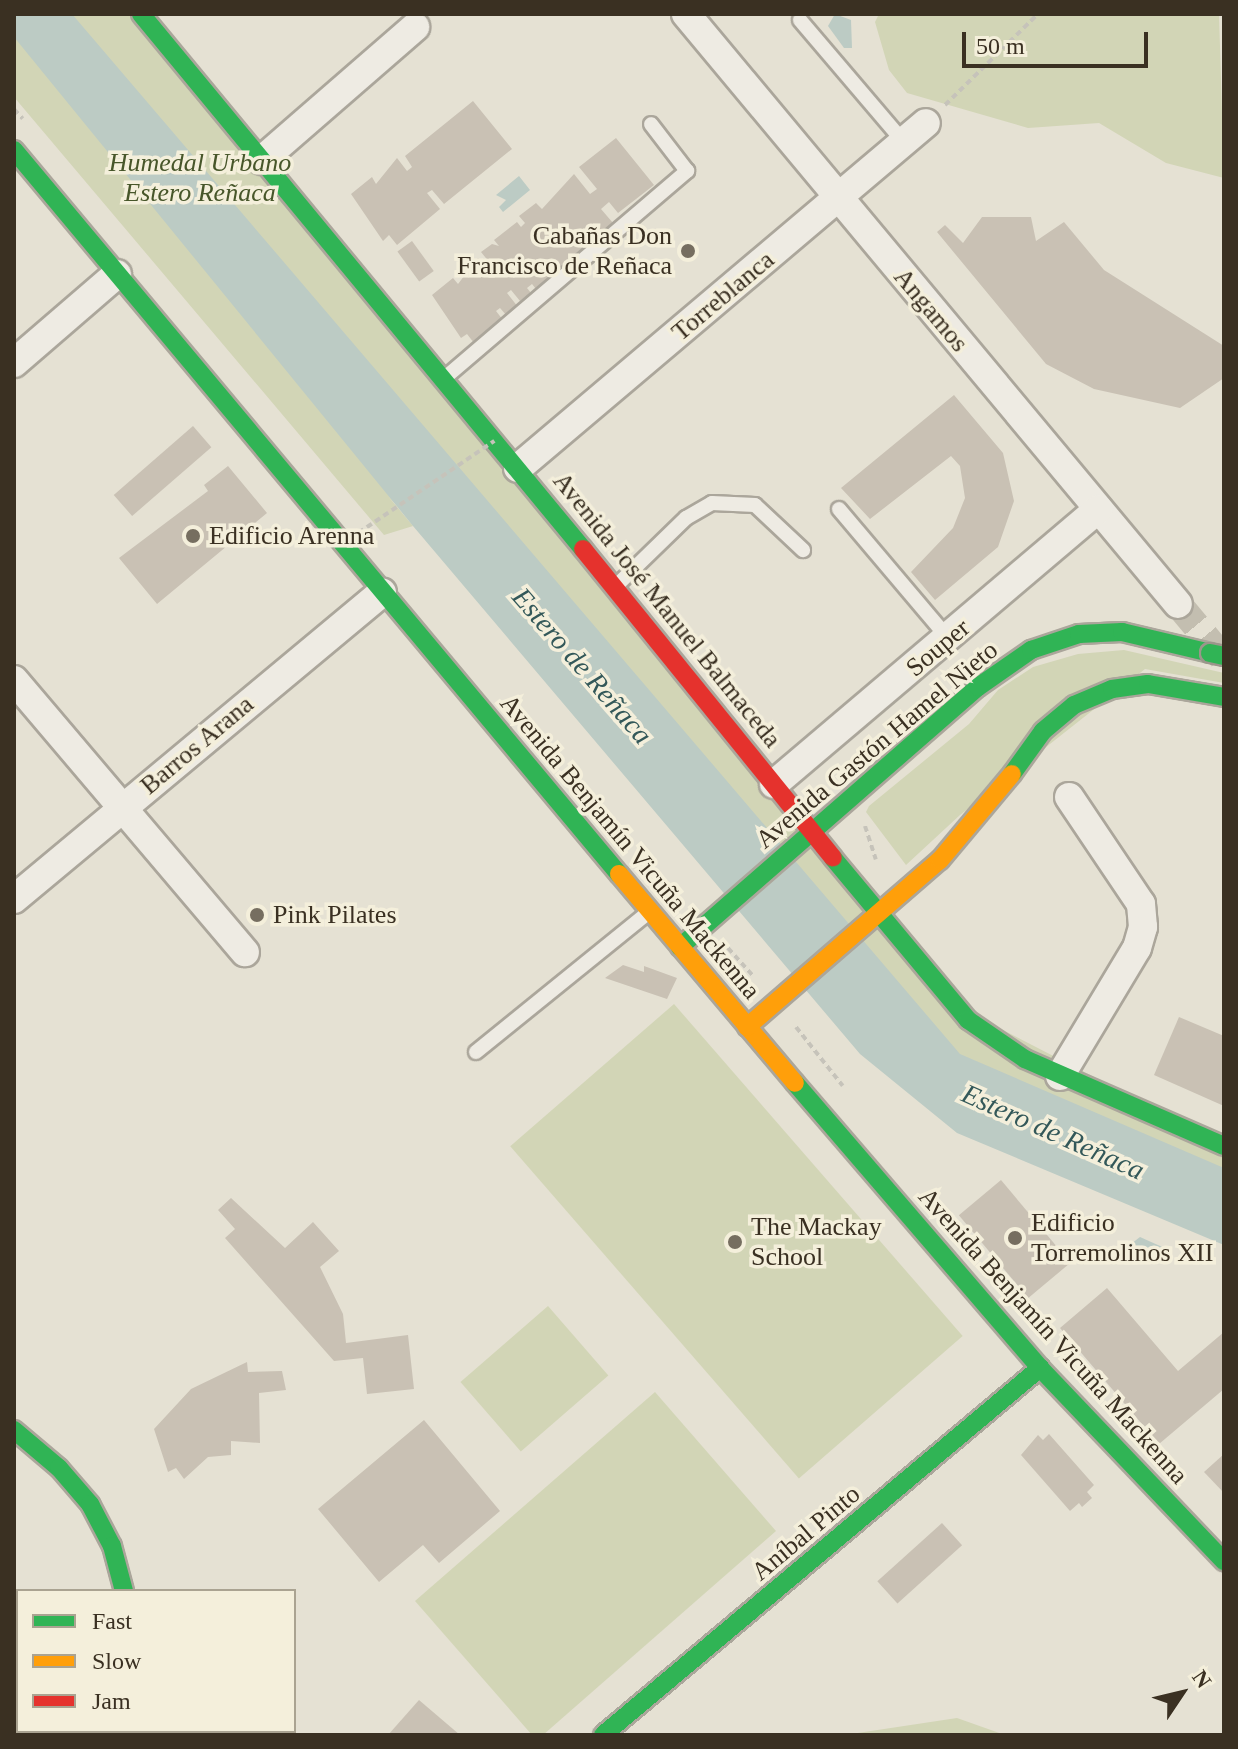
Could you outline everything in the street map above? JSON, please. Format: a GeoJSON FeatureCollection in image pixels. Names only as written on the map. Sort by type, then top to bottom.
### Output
{"type":"FeatureCollection","features":[{"type":"Feature","properties":{"kind":"main road","name":"Avenida José Manuel Balmaceda"},"geometry":{"type":"LineString","coordinates":[[141,14],[518,468],[968,1020],[1060,1076],[1224,1146]]}},
{"type":"Feature","properties":{"kind":"main road","name":"Avenida Benjamín Vicuña Mackenna"},"geometry":{"type":"LineString","coordinates":[[14,150],[747,1027],[1040,1368],[1224,1561]]}},
{"type":"Feature","properties":{"kind":"main road","name":"Avenida Gastón Hamel Nieto"},"geometry":{"type":"LineString","coordinates":[[680,947],[978,687],[1031,650],[1079,634],[1122,632],[1217,654]]}},
{"type":"Feature","properties":{"kind":"main road"},"geometry":{"type":"LineString","coordinates":[[747,1027],[880,915],[959,840],[1043,731],[1074,705],[1112,689],[1148,684],[1224,697]]}},
{"type":"Feature","properties":{"kind":"main road","name":"Aníbal Pinto"},"geometry":{"type":"LineString","coordinates":[[603,1735],[1040,1368]]}},
{"type":"Feature","properties":{"kind":"main road"},"geometry":{"type":"LineString","coordinates":[[14,1430],[59,1468],[90,1504],[112,1546],[123,1589]]}},
{"type":"Feature","properties":{"kind":"street","name":"Angamos"},"geometry":{"type":"LineString","coordinates":[[686,14],[1178,604]]}},
{"type":"Feature","properties":{"kind":"street"},"geometry":{"type":"LineString","coordinates":[[262,160],[415,27]]}},
{"type":"Feature","properties":{"kind":"street","name":"Torreblanca"},"geometry":{"type":"LineString","coordinates":[[518,468],[926,123]]}},
{"type":"Feature","properties":{"kind":"street"},"geometry":{"type":"LineString","coordinates":[[14,363],[117,274]]}},
{"type":"Feature","properties":{"kind":"street","name":"Souper"},"geometry":{"type":"LineString","coordinates":[[774,784],[949,639],[1098,509]]}},
{"type":"Feature","properties":{"kind":"street","name":"Barros Arana"},"geometry":{"type":"LineString","coordinates":[[14,899],[382,592]]}},
{"type":"Feature","properties":{"kind":"street"},"geometry":{"type":"LineString","coordinates":[[14,680],[245,952]]}},
{"type":"Feature","properties":{"kind":"street"},"geometry":{"type":"LineString","coordinates":[[1060,1076],[1137,948],[1143,927],[1141,904],[1069,797]]}},
{"type":"Feature","properties":{"kind":"lane"},"geometry":{"type":"LineString","coordinates":[[800,20],[904,142]]}},
{"type":"Feature","properties":{"kind":"lane"},"geometry":{"type":"LineString","coordinates":[[444,379],[687,171],[651,124]]}},
{"type":"Feature","properties":{"kind":"lane"},"geometry":{"type":"LineString","coordinates":[[615,587],[686,518],[712,503],[755,505],[803,550]]}},
{"type":"Feature","properties":{"kind":"lane"},"geometry":{"type":"LineString","coordinates":[[839,509],[949,639]]}},
{"type":"Feature","properties":{"kind":"lane"},"geometry":{"type":"LineString","coordinates":[[476,1052],[650,912]]}},
{"type":"Feature","properties":{"kind":"path"},"geometry":{"type":"LineString","coordinates":[[926,123],[1038,14]]}},
{"type":"Feature","properties":{"kind":"path"},"geometry":{"type":"LineString","coordinates":[[342,544],[494,441]]}},
{"type":"Feature","properties":{"kind":"green space","name":"Humedal Urbano Estero Reñaca"},"geometry":{"type":"Polygon","coordinates":[[[14,14],[132,14],[935,995],[1224,1144],[1224,1227],[1003,1142],[388,496],[413,526],[384,535],[14,97],[14,14]]]}},
{"type":"Feature","properties":{"kind":"green space"},"geometry":{"type":"Polygon","coordinates":[[[879,14],[1219,14],[1224,178],[1166,163],[1099,123],[1028,128],[907,93],[889,70],[875,22],[879,14]]]}},
{"type":"Feature","properties":{"kind":"green space"},"geometry":{"type":"Polygon","coordinates":[[[1124,650],[1224,673],[1224,683],[1145,669],[960,815],[906,865],[866,812],[869,806],[969,724],[998,690],[1033,667],[1078,654],[1124,650]]]}},
{"type":"Feature","properties":{"kind":"green space","name":"The Mackay School"},"geometry":{"type":"Polygon","coordinates":[[[674,1004],[963,1336],[799,1478],[510,1146],[674,1004]]]}},
{"type":"Feature","properties":{"kind":"green space"},"geometry":{"type":"Polygon","coordinates":[[[548,1306],[608,1375],[521,1452],[460,1382],[548,1306]]]}},
{"type":"Feature","properties":{"kind":"green space"},"geometry":{"type":"Polygon","coordinates":[[[655,1392],[776,1531],[543,1735],[532,1735],[415,1601],[655,1392]]]}},
{"type":"Feature","properties":{"kind":"green space"},"geometry":{"type":"Polygon","coordinates":[[[957,1718],[1005,1735],[849,1735],[851,1734],[957,1718]]]}},
{"type":"Feature","properties":{"kind":"water","name":"Humedal Urbano Estero Reñaca"},"geometry":{"type":"Polygon","coordinates":[[[14,14],[72,14],[960,1054],[1224,1168],[1224,1245],[957,1133],[860,1054],[413,526],[14,37],[14,14]]]}},
{"type":"Feature","properties":{"kind":"water"},"geometry":{"type":"Polygon","coordinates":[[[835,14],[851,20],[852,48],[844,48],[828,26],[835,14]]]}},
{"type":"Feature","properties":{"kind":"water"},"geometry":{"type":"Polygon","coordinates":[[[519,176],[530,190],[503,212],[499,207],[506,200],[496,195],[519,176]]]}},
{"type":"Feature","properties":{"kind":"water"},"geometry":{"type":"Polygon","coordinates":[[[1140,1237],[1169,1250],[1157,1259],[1127,1247],[1140,1237]]]}},
{"type":"Feature","properties":{"kind":"building"},"geometry":{"type":"Polygon","coordinates":[[[473,101],[512,149],[444,204],[432,190],[427,193],[440,209],[397,245],[389,235],[383,241],[351,194],[372,177],[376,184],[397,158],[407,171],[412,167],[405,156],[473,101]]]}},
{"type":"Feature","properties":{"kind":"building"},"geometry":{"type":"Polygon","coordinates":[[[616,138],[654,185],[618,213],[609,202],[601,209],[613,223],[536,289],[532,284],[527,288],[531,293],[520,301],[511,290],[507,293],[518,307],[507,316],[500,308],[496,311],[503,320],[474,343],[467,334],[461,338],[432,295],[453,278],[458,284],[478,258],[493,277],[498,273],[481,252],[492,244],[499,246],[494,240],[517,222],[521,227],[525,223],[519,216],[536,203],[542,209],[574,174],[590,194],[597,189],[579,167],[616,138]]]}},
{"type":"Feature","properties":{"kind":"building"},"geometry":{"type":"Polygon","coordinates":[[[982,217],[1031,217],[1036,241],[1064,222],[1104,270],[1224,346],[1224,378],[1180,408],[1094,389],[1046,364],[937,232],[945,225],[963,243],[982,217]]]}},
{"type":"Feature","properties":{"kind":"building"},"geometry":{"type":"Polygon","coordinates":[[[412,241],[434,271],[419,282],[397,252],[412,241]]]}},
{"type":"Feature","properties":{"kind":"building"},"geometry":{"type":"Polygon","coordinates":[[[954,395],[1003,453],[1014,501],[998,547],[935,600],[911,572],[953,528],[965,498],[960,466],[951,456],[870,519],[841,488],[954,395]]]}},
{"type":"Feature","properties":{"kind":"building"},"geometry":{"type":"Polygon","coordinates":[[[193,426],[211,447],[132,516],[114,495],[193,426]]]}},
{"type":"Feature","properties":{"kind":"building","name":"Edificio Arenna"},"geometry":{"type":"Polygon","coordinates":[[[228,466],[267,513],[157,604],[119,558],[208,491],[204,485],[228,466]]]}},
{"type":"Feature","properties":{"kind":"building"},"geometry":{"type":"Polygon","coordinates":[[[623,965],[644,972],[644,966],[677,978],[667,999],[605,978],[623,965]]]}},
{"type":"Feature","properties":{"kind":"building"},"geometry":{"type":"Polygon","coordinates":[[[1179,1017],[1224,1036],[1224,1106],[1154,1075],[1179,1017]]]}},
{"type":"Feature","properties":{"kind":"building","name":"Edificio Torremolinos XII"},"geometry":{"type":"Polygon","coordinates":[[[1001,1180],[1070,1263],[1028,1298],[959,1215],[1001,1180]]]}},
{"type":"Feature","properties":{"kind":"building"},"geometry":{"type":"Polygon","coordinates":[[[231,1198],[285,1248],[313,1222],[339,1251],[320,1267],[343,1314],[346,1343],[408,1335],[414,1389],[367,1394],[363,1358],[334,1361],[225,1238],[235,1229],[218,1210],[231,1198]]]}},
{"type":"Feature","properties":{"kind":"building"},"geometry":{"type":"Polygon","coordinates":[[[1107,1288],[1178,1371],[1224,1332],[1224,1389],[1159,1444],[1060,1328],[1107,1288]]]}},
{"type":"Feature","properties":{"kind":"building"},"geometry":{"type":"Polygon","coordinates":[[[247,1362],[248,1372],[282,1371],[286,1390],[259,1393],[260,1443],[231,1441],[231,1455],[208,1457],[184,1479],[176,1468],[168,1472],[154,1429],[191,1389],[247,1362]]]}},
{"type":"Feature","properties":{"kind":"building"},"geometry":{"type":"Polygon","coordinates":[[[424,1420],[500,1511],[439,1563],[423,1545],[379,1582],[318,1509],[424,1420]]]}},
{"type":"Feature","properties":{"kind":"building"},"geometry":{"type":"Polygon","coordinates":[[[1049,1434],[1094,1485],[1087,1492],[1092,1498],[1082,1507],[1079,1503],[1070,1511],[1021,1455],[1038,1435],[1043,1440],[1049,1434]]]}},
{"type":"Feature","properties":{"kind":"building"},"geometry":{"type":"Polygon","coordinates":[[[1224,1454],[1224,1493],[1204,1472],[1224,1454]]]}},
{"type":"Feature","properties":{"kind":"building"},"geometry":{"type":"Polygon","coordinates":[[[942,1523],[962,1545],[897,1604],[877,1581],[942,1523]]]}},
{"type":"Feature","properties":{"kind":"building"},"geometry":{"type":"Polygon","coordinates":[[[419,1700],[460,1735],[388,1735],[419,1700]]]}},
{"type":"Feature","properties":{"kind":"tunnel"},"geometry":{"type":"LineString","coordinates":[[1178,604],[1223,658]]}},
{"type":"Feature","properties":{"kind":"traffic: fast"},"geometry":{"type":"LineString","coordinates":[[141,14],[583,549]]}},
{"type":"Feature","properties":{"kind":"traffic: fast"},"geometry":{"type":"LineString","coordinates":[[14,150],[619,874]]}},
{"type":"Feature","properties":{"kind":"traffic: fast"},"geometry":{"type":"LineString","coordinates":[[680,947],[978,687],[1031,650],[1079,634],[1122,632],[1210,653]]}},
{"type":"Feature","properties":{"kind":"traffic: fast"},"geometry":{"type":"LineString","coordinates":[[1210,653],[1224,656]]}},
{"type":"Feature","properties":{"kind":"traffic: fast"},"geometry":{"type":"LineString","coordinates":[[1012,774],[1043,731],[1074,705],[1112,689],[1148,684],[1224,697]]}},
{"type":"Feature","properties":{"kind":"traffic: fast"},"geometry":{"type":"LineString","coordinates":[[833,858],[968,1020],[1025,1059],[1224,1146]]}},
{"type":"Feature","properties":{"kind":"traffic: fast"},"geometry":{"type":"LineString","coordinates":[[795,1083],[1040,1368],[1224,1561]]}},
{"type":"Feature","properties":{"kind":"traffic: fast"},"geometry":{"type":"LineString","coordinates":[[603,1735],[1040,1368]]}},
{"type":"Feature","properties":{"kind":"traffic: fast"},"geometry":{"type":"LineString","coordinates":[[14,1430],[59,1468],[90,1504],[112,1546],[123,1589]]}},
{"type":"Feature","properties":{"kind":"traffic: slow"},"geometry":{"type":"LineString","coordinates":[[747,1027],[940,860],[1012,774]]}},
{"type":"Feature","properties":{"kind":"traffic: slow"},"geometry":{"type":"LineString","coordinates":[[619,874],[795,1083]]}},
{"type":"Feature","properties":{"kind":"traffic: jam"},"geometry":{"type":"LineString","coordinates":[[583,549],[833,858]]}},
{"type":"Feature","properties":{"kind":"place","name":"Cabañas Don Francisco de Reñaca"},"geometry":{"type":"Point","coordinates":[688,251]}},
{"type":"Feature","properties":{"kind":"place","name":"Edificio Arenna"},"geometry":{"type":"Point","coordinates":[193,536]}},
{"type":"Feature","properties":{"kind":"place","name":"Pink Pilates"},"geometry":{"type":"Point","coordinates":[257,915]}},
{"type":"Feature","properties":{"kind":"place","name":"Edificio Torremolinos XII"},"geometry":{"type":"Point","coordinates":[1015,1238]}},
{"type":"Feature","properties":{"kind":"place","name":"The Mackay School"},"geometry":{"type":"Point","coordinates":[735,1242]}},
{"type":"Feature","properties":{"kind":"water label","name":"Estero de Reñaca"},"geometry":{"type":"Point","coordinates":[582,666]}},
{"type":"Feature","properties":{"kind":"water label","name":"Estero de Reñaca"},"geometry":{"type":"Point","coordinates":[1053,1132]}}]}
